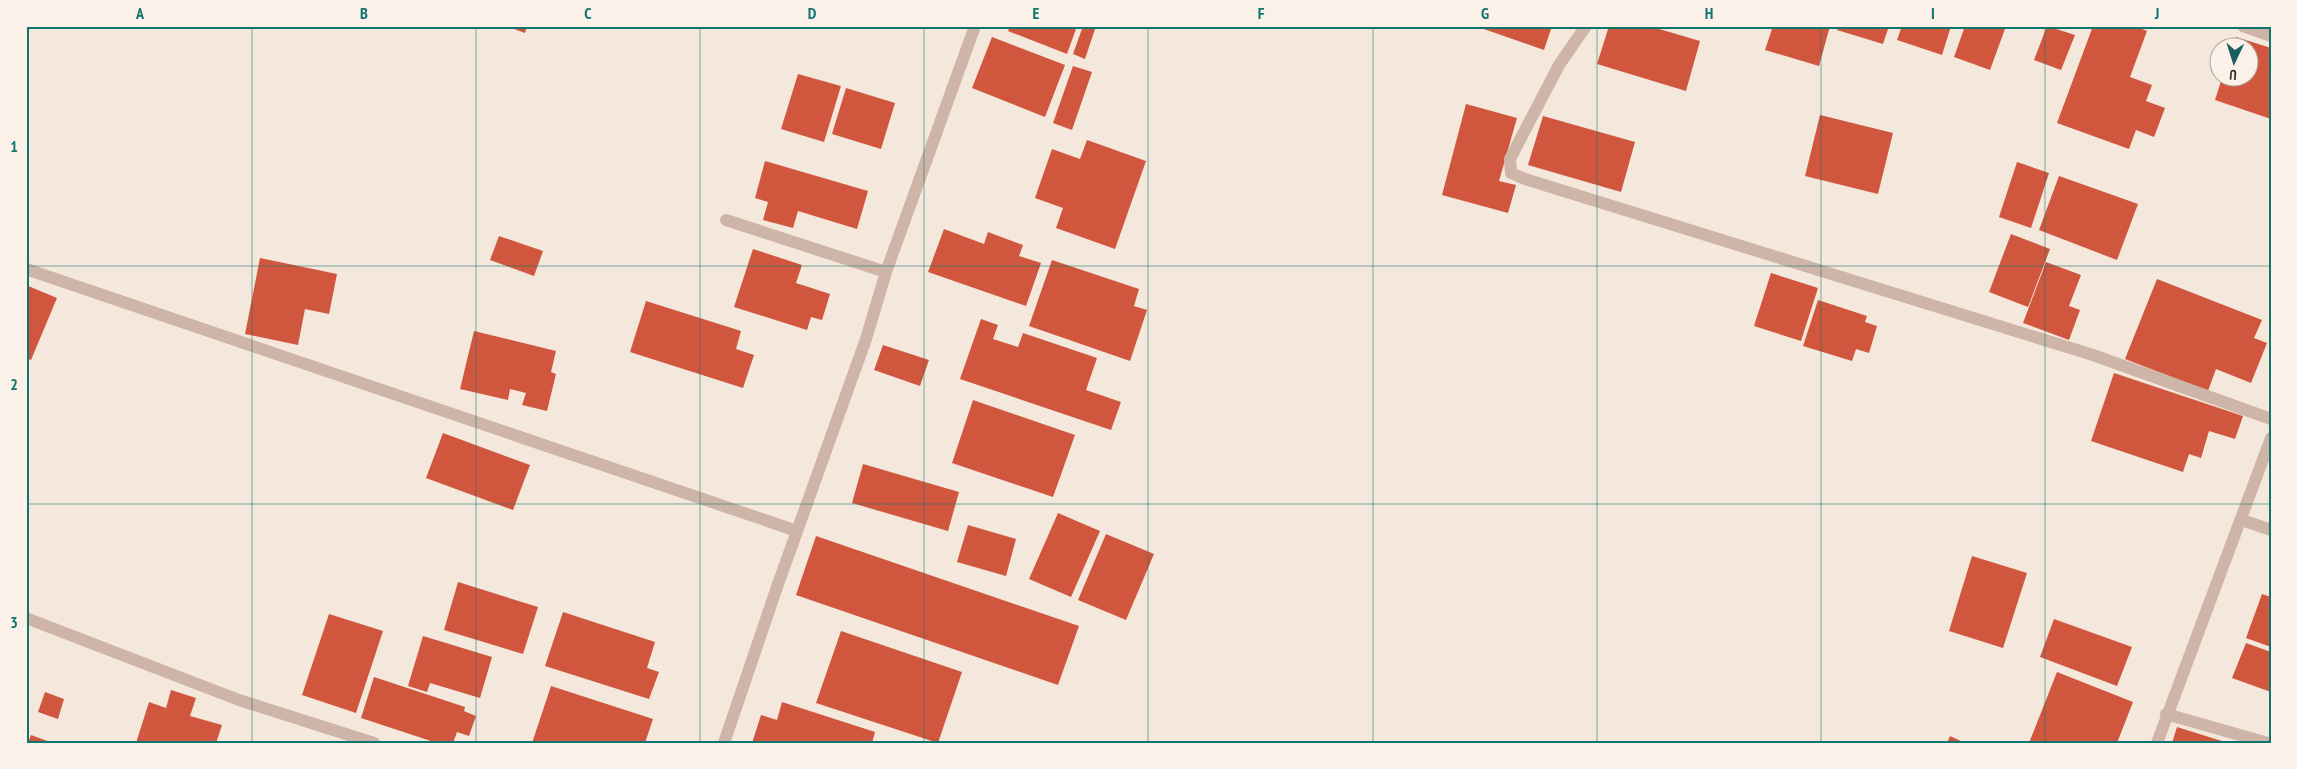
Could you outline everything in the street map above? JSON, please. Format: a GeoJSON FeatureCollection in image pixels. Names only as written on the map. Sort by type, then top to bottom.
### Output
{"type":"FeatureCollection","features":[{"type":"Feature","properties":{"kind":"street"},"geometry":{"type":"LineString","coordinates":[[724,743],[866,338],[886,272],[975,26]]}},
{"type":"Feature","properties":{"kind":"street"},"geometry":{"type":"LineString","coordinates":[[1586,26],[1559,66],[1510,159],[1512,173],[1535,182],[2093,355],[2271,419]]}},
{"type":"Feature","properties":{"kind":"street"},"geometry":{"type":"LineString","coordinates":[[2244,26],[2271,36]]}},
{"type":"Feature","properties":{"kind":"street"},"geometry":{"type":"LineString","coordinates":[[726,220],[886,272]]}},
{"type":"Feature","properties":{"kind":"street"},"geometry":{"type":"LineString","coordinates":[[26,269],[797,531]]}},
{"type":"Feature","properties":{"kind":"street"},"geometry":{"type":"LineString","coordinates":[[2157,743],[2166,714],[2242,520],[2271,438]]}},
{"type":"Feature","properties":{"kind":"street"},"geometry":{"type":"LineString","coordinates":[[2242,520],[2271,530]]}},
{"type":"Feature","properties":{"kind":"street"},"geometry":{"type":"LineString","coordinates":[[26,618],[239,700],[374,743]]}},
{"type":"Feature","properties":{"kind":"street"},"geometry":{"type":"LineString","coordinates":[[2166,714],[2268,743]]}},
{"type":"Feature","properties":{"kind":"building"},"geometry":{"type":"Polygon","coordinates":[[[506,26],[527,26],[525,33],[506,26]]]}},
{"type":"Feature","properties":{"kind":"building"},"geometry":{"type":"Polygon","coordinates":[[[1010,26],[1077,26],[1067,54],[1008,31],[1010,26]]]}},
{"type":"Feature","properties":{"kind":"building"},"geometry":{"type":"Polygon","coordinates":[[[1083,26],[1096,26],[1085,59],[1073,54],[1083,26]]]}},
{"type":"Feature","properties":{"kind":"building"},"geometry":{"type":"Polygon","coordinates":[[[1482,26],[1552,26],[1544,50],[1481,28],[1482,26]]]}},
{"type":"Feature","properties":{"kind":"building"},"geometry":{"type":"Polygon","coordinates":[[[1609,26],[1649,26],[1700,41],[1686,91],[1597,64],[1609,26]]]}},
{"type":"Feature","properties":{"kind":"building"},"geometry":{"type":"Polygon","coordinates":[[[1773,26],[1830,26],[1819,66],[1765,50],[1773,26]]]}},
{"type":"Feature","properties":{"kind":"building"},"geometry":{"type":"Polygon","coordinates":[[[1838,26],[1889,26],[1883,44],[1837,30],[1838,26]]]}},
{"type":"Feature","properties":{"kind":"building"},"geometry":{"type":"Polygon","coordinates":[[[1902,26],[1951,26],[1942,55],[1897,40],[1902,26]]]}},
{"type":"Feature","properties":{"kind":"building"},"geometry":{"type":"Polygon","coordinates":[[[1965,26],[2006,26],[1990,70],[1954,57],[1965,26]]]}},
{"type":"Feature","properties":{"kind":"building"},"geometry":{"type":"Polygon","coordinates":[[[2047,26],[2075,35],[2061,70],[2034,60],[2047,26]]]}},
{"type":"Feature","properties":{"kind":"building"},"geometry":{"type":"Polygon","coordinates":[[[2093,26],[2135,26],[2147,31],[2130,77],[2152,85],[2146,101],[2165,108],[2154,137],[2136,130],[2129,149],[2057,123],[2093,26]]]}},
{"type":"Feature","properties":{"kind":"building"},"geometry":{"type":"Polygon","coordinates":[[[992,37],[1065,65],[1045,117],[972,88],[992,37]]]}},
{"type":"Feature","properties":{"kind":"building"},"geometry":{"type":"Polygon","coordinates":[[[2260,45],[2271,48],[2271,119],[2215,100],[2219,88],[2260,88],[2260,45]]]}},
{"type":"Feature","properties":{"kind":"building"},"geometry":{"type":"Polygon","coordinates":[[[1073,66],[1092,72],[1072,130],[1053,123],[1073,66]]]}},
{"type":"Feature","properties":{"kind":"building"},"geometry":{"type":"Polygon","coordinates":[[[798,74],[841,86],[824,142],[781,129],[798,74]]]}},
{"type":"Feature","properties":{"kind":"building"},"geometry":{"type":"Polygon","coordinates":[[[846,88],[895,103],[881,149],[832,134],[846,88]]]}},
{"type":"Feature","properties":{"kind":"building"},"geometry":{"type":"Polygon","coordinates":[[[1466,104],[1517,118],[1499,181],[1516,185],[1508,213],[1442,195],[1466,104]]]}},
{"type":"Feature","properties":{"kind":"building"},"geometry":{"type":"Polygon","coordinates":[[[1820,115],[1893,133],[1878,194],[1805,176],[1820,115]]]}},
{"type":"Feature","properties":{"kind":"building"},"geometry":{"type":"Polygon","coordinates":[[[1543,116],[1635,142],[1621,192],[1528,165],[1543,116]]]}},
{"type":"Feature","properties":{"kind":"building"},"geometry":{"type":"Polygon","coordinates":[[[1087,140],[1146,161],[1115,249],[1056,228],[1063,208],[1035,198],[1052,149],[1080,159],[1087,140]]]}},
{"type":"Feature","properties":{"kind":"building"},"geometry":{"type":"Polygon","coordinates":[[[765,161],[868,191],[857,229],[798,211],[793,228],[763,220],[768,202],[755,198],[765,161]]]}},
{"type":"Feature","properties":{"kind":"building"},"geometry":{"type":"Polygon","coordinates":[[[2017,162],[2049,173],[2031,228],[1999,217],[2017,162]]]}},
{"type":"Feature","properties":{"kind":"building"},"geometry":{"type":"Polygon","coordinates":[[[2059,176],[2138,204],[2117,260],[2039,230],[2059,176]]]}},
{"type":"Feature","properties":{"kind":"building"},"geometry":{"type":"Polygon","coordinates":[[[944,229],[984,244],[988,232],[1023,245],[1019,256],[1041,263],[1026,306],[928,272],[944,229]]]}},
{"type":"Feature","properties":{"kind":"building"},"geometry":{"type":"Polygon","coordinates":[[[2011,234],[2050,249],[2028,307],[1989,292],[2011,234]]]}},
{"type":"Feature","properties":{"kind":"building"},"geometry":{"type":"Polygon","coordinates":[[[499,236],[543,251],[534,276],[490,260],[499,236]]]}},
{"type":"Feature","properties":{"kind":"building"},"geometry":{"type":"Polygon","coordinates":[[[753,249],[802,265],[796,283],[830,294],[822,320],[811,317],[807,330],[734,307],[753,249]]]}},
{"type":"Feature","properties":{"kind":"building"},"geometry":{"type":"Polygon","coordinates":[[[260,258],[337,274],[329,314],[305,309],[298,345],[245,334],[260,258]]]}},
{"type":"Feature","properties":{"kind":"building"},"geometry":{"type":"Polygon","coordinates":[[[1052,260],[1139,289],[1134,306],[1147,310],[1130,361],[1029,326],[1052,260]]]}},
{"type":"Feature","properties":{"kind":"building"},"geometry":{"type":"Polygon","coordinates":[[[2046,262],[2081,275],[2069,306],[2080,310],[2069,340],[2023,323],[2046,262]]]}},
{"type":"Feature","properties":{"kind":"building"},"geometry":{"type":"Polygon","coordinates":[[[1771,273],[1818,288],[1801,341],[1754,326],[1771,273]]]}},
{"type":"Feature","properties":{"kind":"building"},"geometry":{"type":"Polygon","coordinates":[[[2157,279],[2262,320],[2254,338],[2267,343],[2251,383],[2216,369],[2208,391],[2125,359],[2157,279]]]}},
{"type":"Feature","properties":{"kind":"building"},"geometry":{"type":"Polygon","coordinates":[[[26,285],[57,298],[31,360],[26,358],[26,285]]]}},
{"type":"Feature","properties":{"kind":"building"},"geometry":{"type":"Polygon","coordinates":[[[1818,300],[1867,316],[1865,322],[1877,326],[1869,353],[1856,349],[1852,361],[1803,346],[1818,300]]]}},
{"type":"Feature","properties":{"kind":"building"},"geometry":{"type":"Polygon","coordinates":[[[646,301],[741,331],[736,349],[754,355],[743,388],[630,352],[646,301]]]}},
{"type":"Feature","properties":{"kind":"building"},"geometry":{"type":"Polygon","coordinates":[[[981,319],[998,325],[993,339],[1018,347],[1023,333],[1097,358],[1086,390],[1121,402],[1111,430],[960,379],[981,319]]]}},
{"type":"Feature","properties":{"kind":"building"},"geometry":{"type":"Polygon","coordinates":[[[474,331],[556,351],[551,372],[556,374],[547,411],[522,405],[526,393],[510,389],[508,400],[460,389],[474,331]]]}},
{"type":"Feature","properties":{"kind":"building"},"geometry":{"type":"Polygon","coordinates":[[[883,345],[929,360],[920,386],[874,370],[883,345]]]}},
{"type":"Feature","properties":{"kind":"building"},"geometry":{"type":"Polygon","coordinates":[[[2114,373],[2243,416],[2235,439],[2209,431],[2201,458],[2189,454],[2183,472],[2091,441],[2114,373]]]}},
{"type":"Feature","properties":{"kind":"building"},"geometry":{"type":"Polygon","coordinates":[[[973,400],[1075,435],[1053,497],[952,463],[973,400]]]}},
{"type":"Feature","properties":{"kind":"building"},"geometry":{"type":"Polygon","coordinates":[[[443,433],[530,465],[513,510],[426,478],[443,433]]]}},
{"type":"Feature","properties":{"kind":"building"},"geometry":{"type":"Polygon","coordinates":[[[863,464],[959,492],[948,531],[852,503],[863,464]]]}},
{"type":"Feature","properties":{"kind":"building"},"geometry":{"type":"Polygon","coordinates":[[[1058,513],[1100,531],[1071,597],[1029,579],[1058,513]]]}},
{"type":"Feature","properties":{"kind":"building"},"geometry":{"type":"Polygon","coordinates":[[[968,525],[1016,539],[1006,576],[957,562],[968,525]]]}},
{"type":"Feature","properties":{"kind":"building"},"geometry":{"type":"Polygon","coordinates":[[[1106,534],[1154,554],[1126,620],[1078,600],[1106,534]]]}},
{"type":"Feature","properties":{"kind":"building"},"geometry":{"type":"Polygon","coordinates":[[[816,536],[1079,626],[1058,685],[796,595],[816,536]]]}},
{"type":"Feature","properties":{"kind":"building"},"geometry":{"type":"Polygon","coordinates":[[[1972,556],[2027,573],[2003,648],[1949,631],[1972,556]]]}},
{"type":"Feature","properties":{"kind":"building"},"geometry":{"type":"Polygon","coordinates":[[[458,582],[538,607],[523,654],[444,630],[458,582]]]}},
{"type":"Feature","properties":{"kind":"building"},"geometry":{"type":"Polygon","coordinates":[[[2262,594],[2271,597],[2271,647],[2246,638],[2262,594]]]}},
{"type":"Feature","properties":{"kind":"building"},"geometry":{"type":"Polygon","coordinates":[[[563,612],[655,642],[647,668],[659,672],[649,699],[545,666],[563,612]]]}},
{"type":"Feature","properties":{"kind":"building"},"geometry":{"type":"Polygon","coordinates":[[[329,614],[383,631],[356,713],[302,695],[329,614]]]}},
{"type":"Feature","properties":{"kind":"building"},"geometry":{"type":"Polygon","coordinates":[[[2054,619],[2132,647],[2117,686],[2040,657],[2054,619]]]}},
{"type":"Feature","properties":{"kind":"building"},"geometry":{"type":"Polygon","coordinates":[[[841,631],[962,672],[938,743],[816,703],[841,631]]]}},
{"type":"Feature","properties":{"kind":"building"},"geometry":{"type":"Polygon","coordinates":[[[423,636],[492,657],[480,698],[430,683],[427,692],[408,686],[423,636]]]}},
{"type":"Feature","properties":{"kind":"building"},"geometry":{"type":"Polygon","coordinates":[[[2246,643],[2271,652],[2271,692],[2232,678],[2246,643]]]}},
{"type":"Feature","properties":{"kind":"building"},"geometry":{"type":"Polygon","coordinates":[[[2057,672],[2133,702],[2117,743],[2029,743],[2057,672]]]}},
{"type":"Feature","properties":{"kind":"building"},"geometry":{"type":"Polygon","coordinates":[[[374,677],[465,707],[464,711],[476,716],[469,736],[457,732],[453,743],[437,743],[361,718],[374,677]]]}},
{"type":"Feature","properties":{"kind":"building"},"geometry":{"type":"Polygon","coordinates":[[[551,686],[653,719],[645,743],[532,743],[551,686]]]}},
{"type":"Feature","properties":{"kind":"building"},"geometry":{"type":"Polygon","coordinates":[[[171,690],[196,698],[190,716],[222,725],[216,743],[136,743],[149,702],[166,708],[171,690]]]}},
{"type":"Feature","properties":{"kind":"building"},"geometry":{"type":"Polygon","coordinates":[[[45,692],[64,699],[58,719],[38,712],[45,692]]]}},
{"type":"Feature","properties":{"kind":"building"},"geometry":{"type":"Polygon","coordinates":[[[782,702],[875,732],[872,743],[752,743],[761,715],[777,720],[782,702]]]}},
{"type":"Feature","properties":{"kind":"building"},"geometry":{"type":"Polygon","coordinates":[[[2177,727],[2225,742],[2225,743],[2172,743],[2177,727]]]}},
{"type":"Feature","properties":{"kind":"building"},"geometry":{"type":"Polygon","coordinates":[[[31,735],[53,743],[28,743],[31,735]]]}},
{"type":"Feature","properties":{"kind":"building"},"geometry":{"type":"Polygon","coordinates":[[[1950,736],[1965,743],[1947,743],[1950,736]]]}}]}
